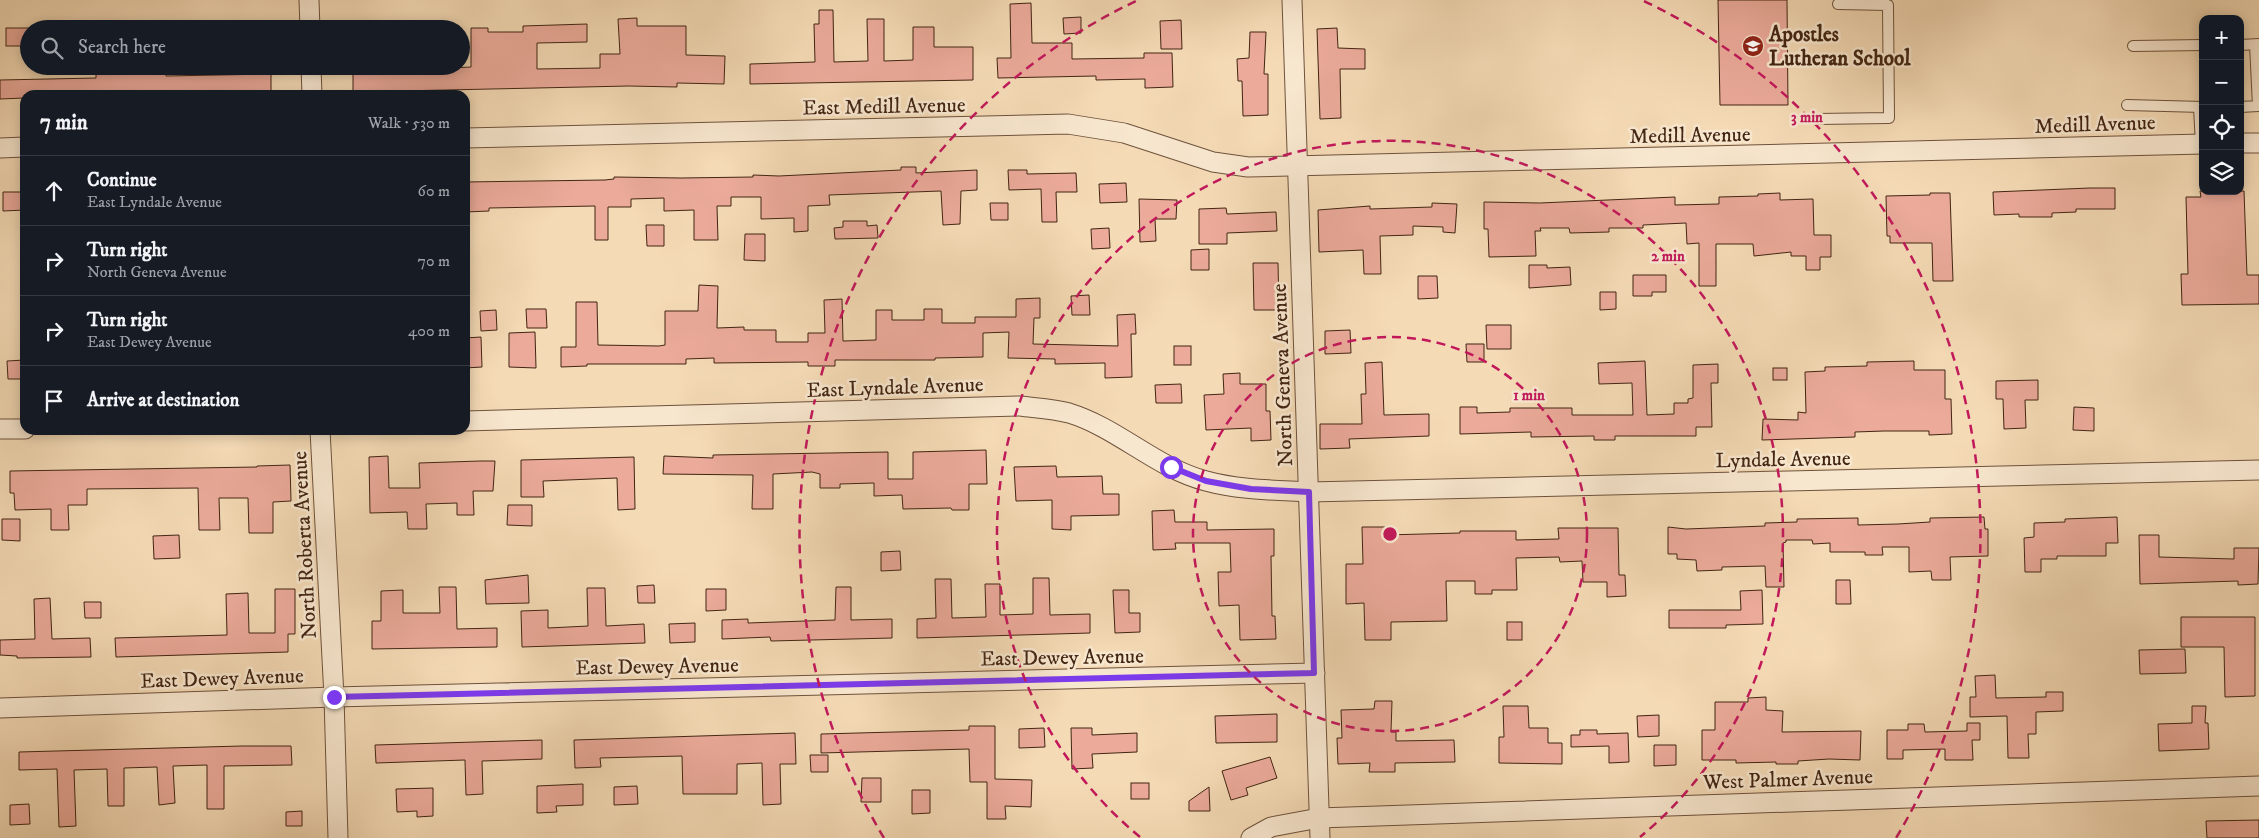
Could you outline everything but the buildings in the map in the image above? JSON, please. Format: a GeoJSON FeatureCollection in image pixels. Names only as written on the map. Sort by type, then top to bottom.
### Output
{"type":"FeatureCollection","features":[{"type":"Feature","properties":{"kind":"street"},"geometry":{"type":"LineString","coordinates":[[309,0],[310,20]]}},
{"type":"Feature","properties":{"kind":"street","name":"North Geneva Avenue"},"geometry":{"type":"LineString","coordinates":[[1292,0],[1320,838]]}},
{"type":"Feature","properties":{"kind":"street"},"geometry":{"type":"LineString","coordinates":[[311,75],[312,90]]}},
{"type":"Feature","properties":{"kind":"street","name":"East Medill Avenue"},"geometry":{"type":"LineString","coordinates":[[470,138],[1068,124],[1124,133],[1213,162],[1248,168],[1298,167]]}},
{"type":"Feature","properties":{"kind":"street"},"geometry":{"type":"LineString","coordinates":[[2244,143],[2259,143]]}},
{"type":"Feature","properties":{"kind":"street","name":"Medill Avenue"},"geometry":{"type":"LineString","coordinates":[[1298,167],[2199,144]]}},
{"type":"Feature","properties":{"kind":"street"},"geometry":{"type":"LineString","coordinates":[[0,148],[20,147]]}},
{"type":"Feature","properties":{"kind":"street","name":"East Lyndale Avenue"},"geometry":{"type":"LineString","coordinates":[[470,421],[1020,406],[1069,413],[1110,431],[1171,467],[1206,481],[1251,489],[1309,492]]}},
{"type":"Feature","properties":{"kind":"street"},"geometry":{"type":"LineString","coordinates":[[0,429],[20,429]]}},
{"type":"Feature","properties":{"kind":"street","name":"North Roberta Avenue"},"geometry":{"type":"LineString","coordinates":[[320,435],[334,697],[338,838]]}},
{"type":"Feature","properties":{"kind":"street","name":"Lyndale Avenue"},"geometry":{"type":"LineString","coordinates":[[1309,492],[2259,470]]}},
{"type":"Feature","properties":{"kind":"street","name":"East Dewey Avenue"},"geometry":{"type":"LineString","coordinates":[[0,708],[334,697],[1314,673]]}},
{"type":"Feature","properties":{"kind":"street","name":"West Palmer Avenue"},"geometry":{"type":"LineString","coordinates":[[1251,838],[1271,827],[1319,818],[2259,786]]}},
{"type":"Feature","properties":{"kind":"lane"},"geometry":{"type":"LineString","coordinates":[[1817,119],[1889,118],[1888,5],[1838,4]]}},
{"type":"Feature","properties":{"kind":"lane"},"geometry":{"type":"LineString","coordinates":[[2133,46],[2199,45]]}},
{"type":"Feature","properties":{"kind":"lane"},"geometry":{"type":"LineString","coordinates":[[2244,45],[2257,45],[2258,106],[2244,108]]}},
{"type":"Feature","properties":{"kind":"lane"},"geometry":{"type":"LineString","coordinates":[[2127,105],[2199,107]]}},
{"type":"Feature","properties":{"kind":"place","name":"Apostles Lutheran School"},"geometry":{"type":"Point","coordinates":[1753,46]}},
{"type":"Feature","properties":{"kind":"route"},"geometry":{"type":"LineString","coordinates":[[334,697],[1314,673],[1309,492],[1251,489],[1206,481],[1171,467]]}}]}
